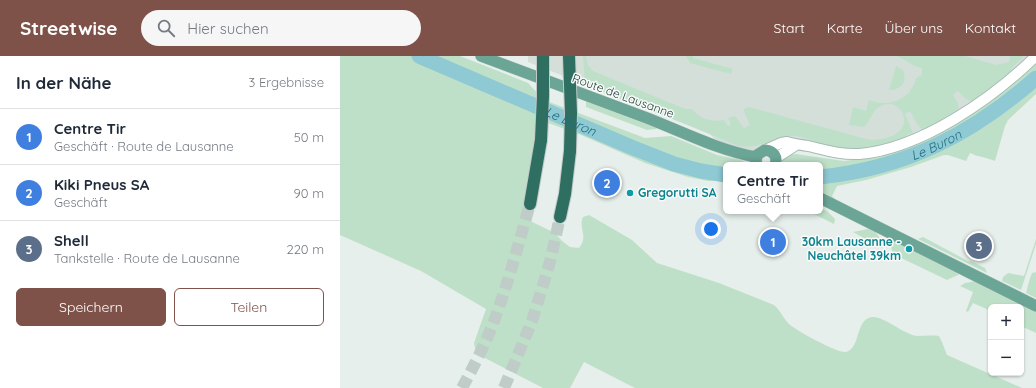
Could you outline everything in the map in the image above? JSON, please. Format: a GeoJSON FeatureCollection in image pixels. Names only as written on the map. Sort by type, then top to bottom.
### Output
{"type":"FeatureCollection","features":[{"type":"Feature","properties":{"kind":"highway"},"geometry":{"type":"LineString","coordinates":[[530,204],[541,140],[544,96],[543,56]]}},
{"type":"Feature","properties":{"kind":"highway"},"geometry":{"type":"LineString","coordinates":[[560,217],[566,188],[570,151],[571,113],[569,56]]}},
{"type":"Feature","properties":{"kind":"main road","name":"Route de Lausanne"},"geometry":{"type":"LineString","coordinates":[[481,56],[611,104],[757,161]]}},
{"type":"Feature","properties":{"kind":"main road"},"geometry":{"type":"LineString","coordinates":[[757,161],[759,152],[787,142],[836,153],[859,154],[911,140],[932,132],[965,113],[999,89],[1036,56]]}},
{"type":"Feature","properties":{"kind":"main road"},"geometry":{"type":"LineString","coordinates":[[765,150],[772,152],[776,162],[796,145]]}},
{"type":"Feature","properties":{"kind":"main road"},"geometry":{"type":"LineString","coordinates":[[823,200],[1036,306]]}},
{"type":"Feature","properties":{"kind":"shaded area"},"geometry":{"type":"Polygon","coordinates":[[[528,56],[1036,56],[932,132],[870,152],[796,145],[759,152],[724,149],[710,134],[528,62],[528,56]]]}},
{"type":"Feature","properties":{"kind":"green space"},"geometry":{"type":"Polygon","coordinates":[[[340,56],[460,56],[528,83],[544,100],[645,138],[671,136],[717,155],[741,160],[745,162],[723,162],[723,180],[708,181],[688,177],[645,163],[581,135],[543,121],[530,204],[526,219],[555,233],[570,247],[579,248],[583,240],[583,217],[589,215],[632,240],[657,263],[719,283],[774,305],[787,322],[793,327],[817,341],[842,352],[846,352],[851,349],[860,328],[867,319],[877,317],[912,335],[939,336],[947,355],[988,373],[988,376],[995,376],[1022,388],[635,388],[584,362],[570,388],[543,388],[479,354],[474,343],[486,309],[421,271],[340,235],[340,56]]]}},
{"type":"Feature","properties":{"kind":"green space"},"geometry":{"type":"Polygon","coordinates":[[[583,56],[586,56],[588,65],[593,71],[678,106],[686,109],[692,109],[703,118],[715,121],[724,120],[728,126],[731,124],[728,118],[733,116],[736,117],[744,128],[750,125],[744,112],[744,109],[749,107],[870,140],[887,138],[898,133],[903,126],[904,118],[901,111],[896,106],[889,104],[878,107],[864,127],[849,125],[853,107],[866,111],[869,100],[888,103],[899,100],[908,93],[916,78],[922,75],[922,68],[896,56],[965,56],[996,65],[1009,62],[1010,56],[1024,56],[1012,68],[1010,75],[972,102],[966,99],[958,91],[953,95],[957,101],[959,110],[925,130],[922,130],[917,124],[910,111],[905,114],[913,133],[908,134],[900,140],[868,148],[839,148],[795,136],[782,137],[758,145],[745,147],[738,146],[585,85],[583,56]]]}},
{"type":"Feature","properties":{"kind":"green space"},"geometry":{"type":"Polygon","coordinates":[[[686,56],[693,56],[693,58],[733,69],[731,74],[690,63],[686,56]]]}},
{"type":"Feature","properties":{"kind":"green space"},"geometry":{"type":"Polygon","coordinates":[[[1036,61],[1036,94],[1008,120],[995,161],[970,153],[966,161],[944,155],[911,167],[866,180],[837,186],[832,196],[835,201],[823,195],[823,162],[781,162],[788,155],[796,154],[844,161],[866,158],[893,151],[952,125],[991,101],[1016,81],[1036,61]]]}},
{"type":"Feature","properties":{"kind":"green space"},"geometry":{"type":"Polygon","coordinates":[[[896,66],[903,70],[905,78],[904,82],[897,89],[889,90],[896,66]]]}},
{"type":"Feature","properties":{"kind":"green space"},"geometry":{"type":"Polygon","coordinates":[[[586,101],[657,128],[647,130],[586,107],[586,101]]]}},
{"type":"Feature","properties":{"kind":"green space"},"geometry":{"type":"Polygon","coordinates":[[[823,209],[827,211],[835,219],[834,224],[814,214],[823,214],[823,209]]]}},
{"type":"Feature","properties":{"kind":"green space"},"geometry":{"type":"Polygon","coordinates":[[[868,229],[877,234],[882,248],[853,232],[868,229]]]}},
{"type":"Feature","properties":{"kind":"green space"},"geometry":{"type":"Polygon","coordinates":[[[888,237],[959,272],[958,275],[947,280],[893,254],[888,237]]]}},
{"type":"Feature","properties":{"kind":"green space"},"geometry":{"type":"Polygon","coordinates":[[[923,237],[968,261],[985,268],[987,273],[918,239],[923,237]]]}},
{"type":"Feature","properties":{"kind":"green space"},"geometry":{"type":"Polygon","coordinates":[[[1036,239],[1036,244],[1021,290],[1002,281],[1003,277],[1008,273],[1024,276],[1036,239]]]}},
{"type":"Feature","properties":{"kind":"green space"},"geometry":{"type":"Polygon","coordinates":[[[1036,272],[1036,298],[1026,293],[1032,273],[1036,272]]]}},
{"type":"Feature","properties":{"kind":"green space"},"geometry":{"type":"Polygon","coordinates":[[[977,281],[1022,304],[988,304],[988,310],[973,303],[968,312],[966,311],[973,292],[960,286],[965,283],[977,281]]]}},
{"type":"Feature","properties":{"kind":"green space"},"geometry":{"type":"Polygon","coordinates":[[[1024,305],[1036,311],[1036,333],[1024,327],[1024,305]]]}},
{"type":"Feature","properties":{"kind":"waterway","name":"Le Buron"},"geometry":{"type":"LineString","coordinates":[[419,56],[674,164],[723,175]]}},
{"type":"Feature","properties":{"kind":"waterway","name":"Le Buron"},"geometry":{"type":"LineString","coordinates":[[823,177],[881,166],[936,146],[987,116],[1036,78]]}},
{"type":"Feature","properties":{"kind":"tunnel"},"geometry":{"type":"LineString","coordinates":[[462,388],[491,328],[503,294],[530,204]]}},
{"type":"Feature","properties":{"kind":"tunnel"},"geometry":{"type":"LineString","coordinates":[[504,388],[532,321],[550,262],[560,217]]}},
{"type":"Feature","properties":{"kind":"place","name":"Kiki Pneus SA"},"geometry":{"type":"Point","coordinates":[607,183]}},
{"type":"Feature","properties":{"kind":"place","name":"Gregorutti SA"},"geometry":{"type":"Point","coordinates":[630,193]}},
{"type":"Feature","properties":{"kind":"place","name":"Centre Tir"},"geometry":{"type":"Point","coordinates":[773,242]}},
{"type":"Feature","properties":{"kind":"place","name":"Shell"},"geometry":{"type":"Point","coordinates":[979,246]}},
{"type":"Feature","properties":{"kind":"place","name":"30km Lausanne - Neuchâtel 39km"},"geometry":{"type":"Point","coordinates":[909,249]}}]}
